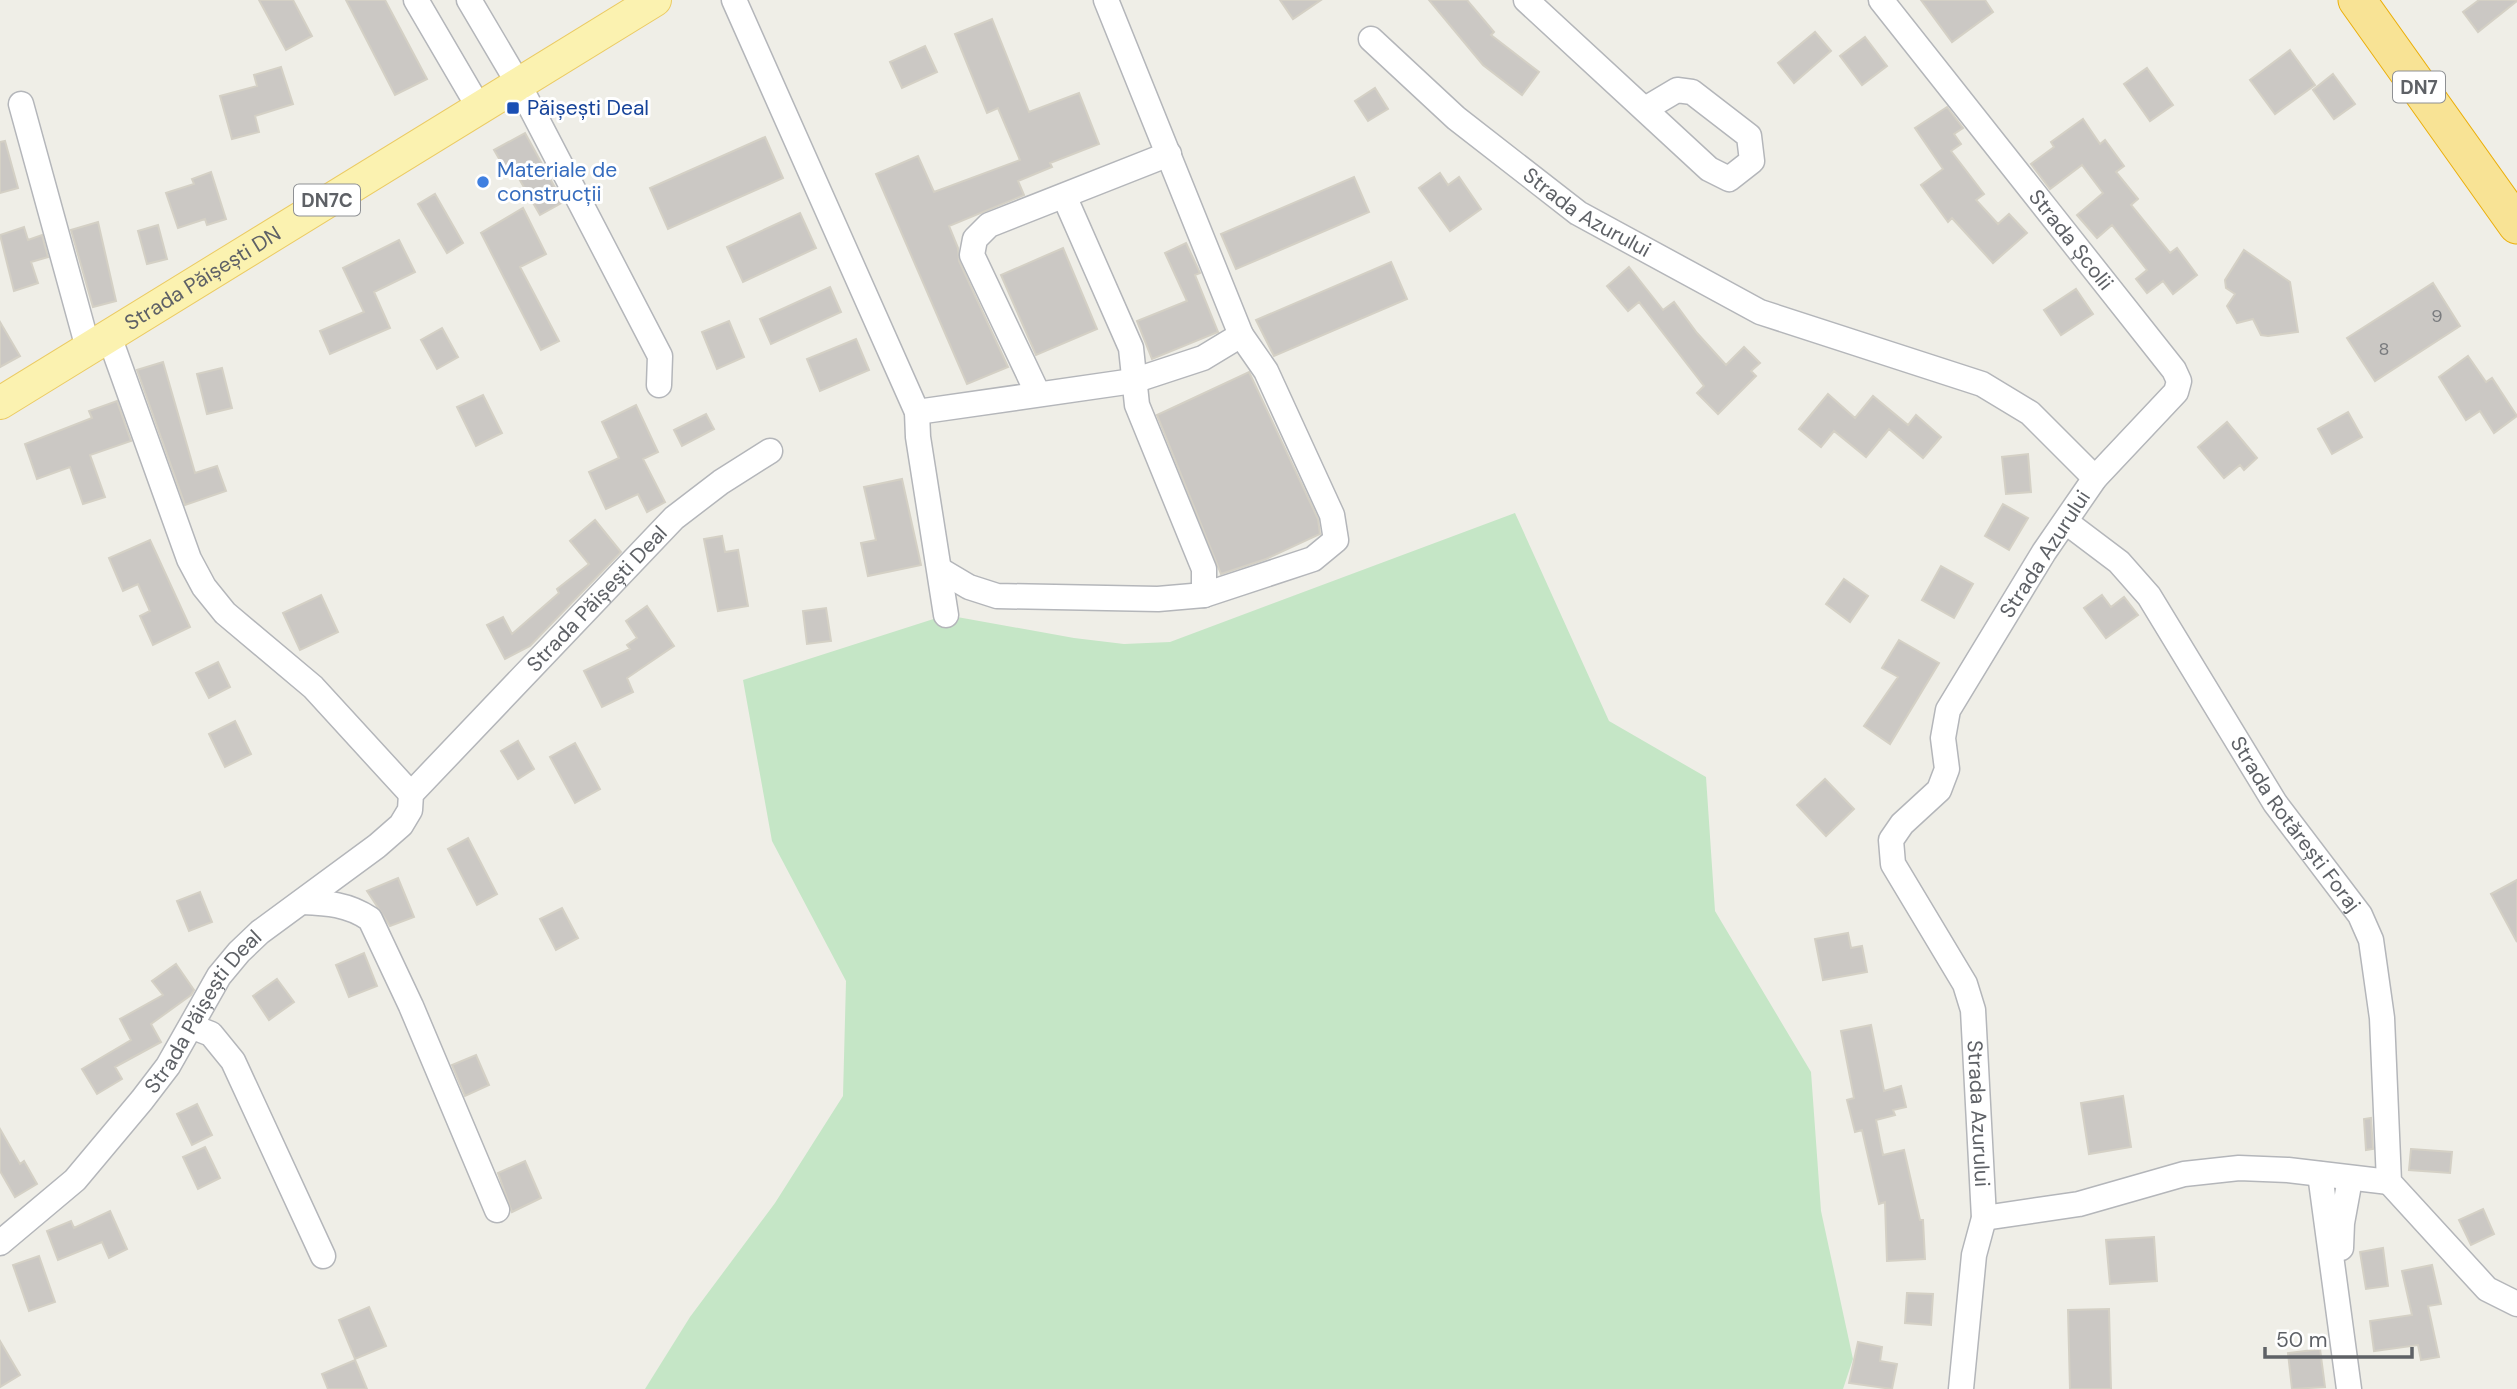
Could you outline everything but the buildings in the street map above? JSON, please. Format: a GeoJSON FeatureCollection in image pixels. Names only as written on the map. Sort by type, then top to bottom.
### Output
{"type":"FeatureCollection","features":[{"type":"Feature","properties":{"kind":"highway","name":"DN7"},"geometry":{"type":"LineString","coordinates":[[2357,0],[2517,225]]}},
{"type":"Feature","properties":{"kind":"main road","name":"Strada Păișești DN"},"geometry":{"type":"LineString","coordinates":[[0,403],[478,106],[655,0]]}},
{"type":"Feature","properties":{"kind":"street"},"geometry":{"type":"LineString","coordinates":[[416,0],[478,106]]}},
{"type":"Feature","properties":{"kind":"street"},"geometry":{"type":"LineString","coordinates":[[469,0],[518,83],[660,356],[659,385]]}},
{"type":"Feature","properties":{"kind":"street"},"geometry":{"type":"LineString","coordinates":[[734,0],[917,412],[918,437],[942,571],[946,615]]}},
{"type":"Feature","properties":{"kind":"street"},"geometry":{"type":"LineString","coordinates":[[942,571],[969,587],[997,596],[1158,599],[1204,595],[1313,559],[1336,540],[1332,515],[1266,371],[1241,335],[1106,0]]}},
{"type":"Feature","properties":{"kind":"street"},"geometry":{"type":"LineString","coordinates":[[1526,0],[1644,109]]}},
{"type":"Feature","properties":{"kind":"street","name":"Strada Școlii"},"geometry":{"type":"LineString","coordinates":[[1881,0],[2174,370],[2179,381],[2176,392],[2095,478]]}},
{"type":"Feature","properties":{"kind":"street","name":"Strada Azurului"},"geometry":{"type":"LineString","coordinates":[[1371,39],[1456,118],[1578,213],[1760,312],[1982,384],[2030,413],[2095,478],[2044,552],[1948,710],[1943,737],[1947,769],[1939,790],[1902,824],[1891,840],[1893,864],[1965,984],[1973,1010],[1984,1218],[1974,1255],[1961,1389]]}},
{"type":"Feature","properties":{"kind":"street"},"geometry":{"type":"LineString","coordinates":[[21,104],[98,342],[189,559],[204,587],[250,637],[313,687],[411,794]]}},
{"type":"Feature","properties":{"kind":"street"},"geometry":{"type":"LineString","coordinates":[[1038,394],[972,255],[975,239],[989,225],[1065,198],[1168,154]]}},
{"type":"Feature","properties":{"kind":"street"},"geometry":{"type":"LineString","coordinates":[[1065,198],[1131,348],[1137,405],[1204,569],[1204,595]]}},
{"type":"Feature","properties":{"kind":"street"},"geometry":{"type":"LineString","coordinates":[[917,412],[1133,380],[1203,358],[1241,335]]}},
{"type":"Feature","properties":{"kind":"street","name":"Strada Păișești Deal"},"geometry":{"type":"LineString","coordinates":[[0,1243],[75,1180],[168,1066],[193,1027],[219,976],[239,952],[260,932],[401,825],[410,810],[411,794],[674,519],[721,482],[770,452]]}},
{"type":"Feature","properties":{"kind":"street","name":"Strada Rotărești Foraj"},"geometry":{"type":"LineString","coordinates":[[2066,523],[2119,562],[2149,596],[2275,803],[2360,915],[2371,940],[2382,1018],[2389,1182]]}},
{"type":"Feature","properties":{"kind":"street"},"geometry":{"type":"LineString","coordinates":[[302,902],[337,904],[357,910],[370,919],[411,1006],[497,1210]]}},
{"type":"Feature","properties":{"kind":"street"},"geometry":{"type":"LineString","coordinates":[[193,1027],[211,1034],[233,1062],[323,1256]]}},
{"type":"Feature","properties":{"kind":"street"},"geometry":{"type":"LineString","coordinates":[[1984,1218],[2079,1204],[2184,1174],[2239,1168],[2389,1182],[2487,1289],[2517,1304]]}},
{"type":"Feature","properties":{"kind":"street"},"geometry":{"type":"LineString","coordinates":[[2320,1174],[2353,1379]]}},
{"type":"Feature","properties":{"kind":"street"},"geometry":{"type":"LineString","coordinates":[[2350,1179],[2342,1223],[2341,1257],[2353,1379]]}},
{"type":"Feature","properties":{"kind":"green space"},"geometry":{"type":"Polygon","coordinates":[[[1515,513],[1609,721],[1706,777],[1715,911],[1811,1072],[1821,1211],[1853,1359],[1843,1389],[645,1389],[690,1317],[775,1203],[843,1096],[846,981],[772,841],[743,680],[946,615],[1074,638],[1124,644],[1170,642],[1515,513]]]}},
{"type":"Feature","properties":{"kind":"place","name":"Păișești Deal"},"geometry":{"type":"Point","coordinates":[513,108]}},
{"type":"Feature","properties":{"kind":"place","name":"Materiale de construcții"},"geometry":{"type":"Point","coordinates":[483,182]}}]}
